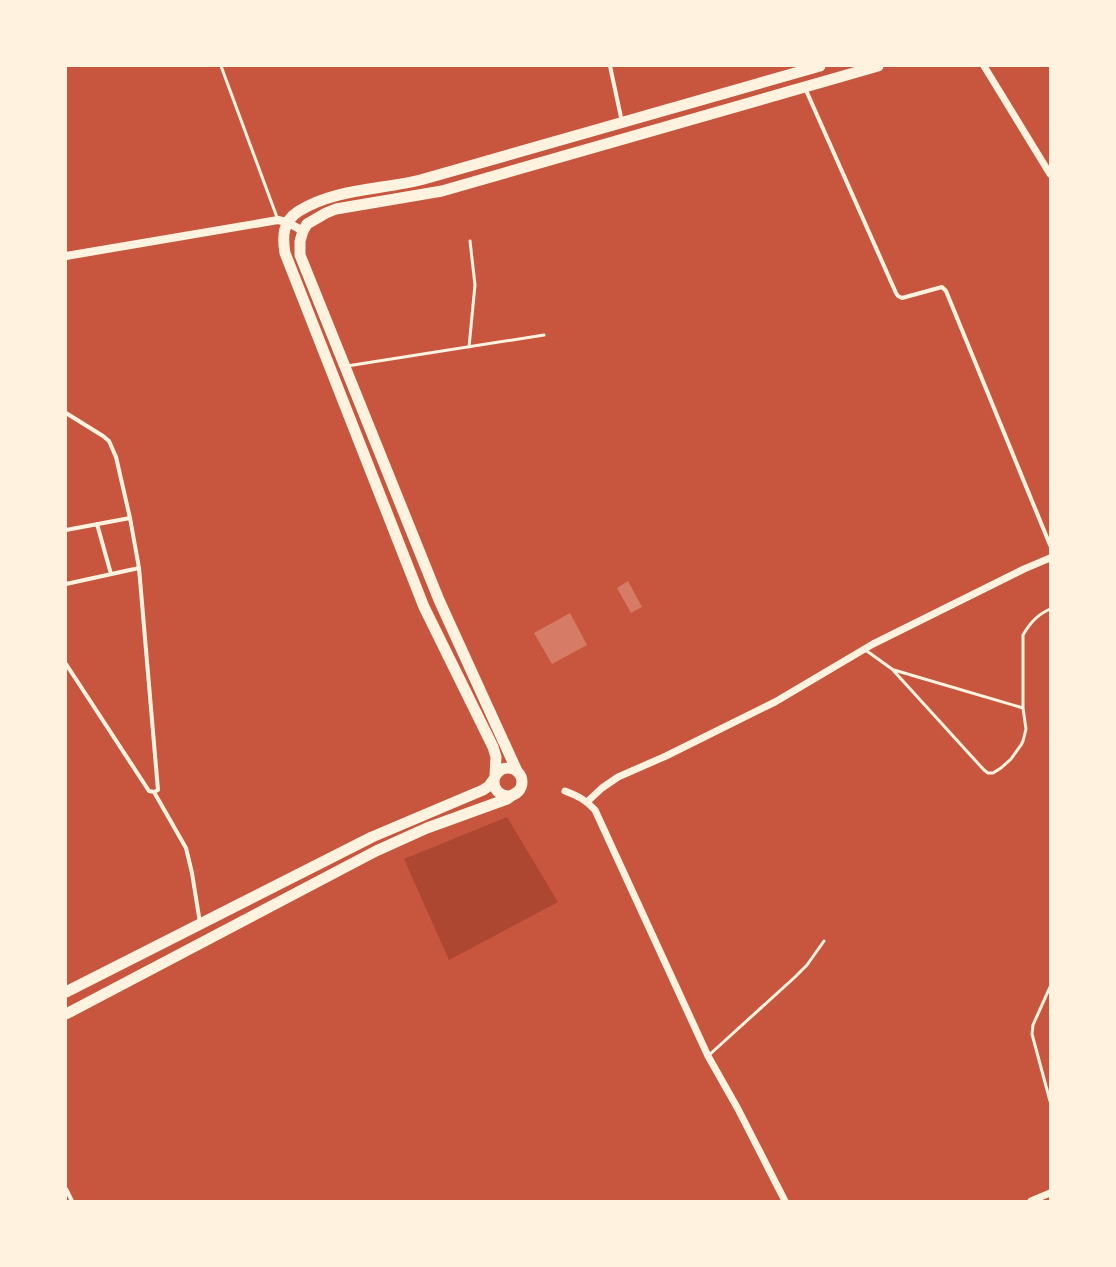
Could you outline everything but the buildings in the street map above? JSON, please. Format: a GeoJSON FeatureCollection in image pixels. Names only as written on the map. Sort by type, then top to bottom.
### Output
{"type":"FeatureCollection","features":[{"type":"Feature","properties":{"kind":"highway"},"geometry":{"type":"LineString","coordinates":[[517,792],[513,795],[504,795],[496,789],[496,757],[493,748],[424,607],[285,253],[283,241],[283,221],[313,203],[333,196],[420,180],[820,66]]}},
{"type":"Feature","properties":{"kind":"highway"},"geometry":{"type":"LineString","coordinates":[[66,1014],[376,851],[427,828],[507,799],[521,787],[522,778],[517,771],[439,600],[300,255],[300,241],[307,224],[336,209],[442,191],[878,66]]}},
{"type":"Feature","properties":{"kind":"highway"},"geometry":{"type":"LineString","coordinates":[[66,992],[372,837],[483,790],[489,786],[498,772],[505,768],[510,768],[517,771]]}},
{"type":"Feature","properties":{"kind":"main road"},"geometry":{"type":"LineString","coordinates":[[66,256],[283,221],[303,231]]}},
{"type":"Feature","properties":{"kind":"street"},"geometry":{"type":"LineString","coordinates":[[610,66],[622,122]]}},
{"type":"Feature","properties":{"kind":"street"},"geometry":{"type":"LineString","coordinates":[[984,66],[1050,174]]}},
{"type":"Feature","properties":{"kind":"street"},"geometry":{"type":"LineString","coordinates":[[805,88],[898,296],[902,298],[942,287],[946,291],[1050,545]]}},
{"type":"Feature","properties":{"kind":"street"},"geometry":{"type":"LineString","coordinates":[[66,412],[104,436],[109,441],[116,457],[130,518],[139,568],[158,786],[158,790],[154,792]]}},
{"type":"Feature","properties":{"kind":"street"},"geometry":{"type":"LineString","coordinates":[[66,530],[130,518]]}},
{"type":"Feature","properties":{"kind":"street"},"geometry":{"type":"LineString","coordinates":[[97,524],[111,574]]}},
{"type":"Feature","properties":{"kind":"street"},"geometry":{"type":"LineString","coordinates":[[587,802],[602,788],[618,777],[666,756],[775,702],[864,649],[902,629],[1024,569],[1050,558]]}},
{"type":"Feature","properties":{"kind":"street"},"geometry":{"type":"LineString","coordinates":[[66,584],[139,568]]}},
{"type":"Feature","properties":{"kind":"street"},"geometry":{"type":"LineString","coordinates":[[66,664],[149,791],[154,792],[186,848],[192,873],[200,923]]}},
{"type":"Feature","properties":{"kind":"street"},"geometry":{"type":"LineString","coordinates":[[565,791],[578,796],[595,810],[708,1056],[738,1109],[785,1201]]}},
{"type":"Feature","properties":{"kind":"street"},"geometry":{"type":"LineString","coordinates":[[66,1189],[72,1201]]}},
{"type":"Feature","properties":{"kind":"street"},"geometry":{"type":"LineString","coordinates":[[1031,1201],[1050,1193]]}},
{"type":"Feature","properties":{"kind":"lane"},"geometry":{"type":"LineString","coordinates":[[221,66],[283,221]]}},
{"type":"Feature","properties":{"kind":"lane"},"geometry":{"type":"LineString","coordinates":[[470,241],[476,285],[470,347]]}},
{"type":"Feature","properties":{"kind":"lane"},"geometry":{"type":"LineString","coordinates":[[345,366],[544,335]]}},
{"type":"Feature","properties":{"kind":"lane"},"geometry":{"type":"LineString","coordinates":[[864,649],[892,669],[984,770],[988,773],[993,773],[1011,759],[1021,745],[1026,729],[1023,708],[1023,635],[1037,617],[1050,610]]}},
{"type":"Feature","properties":{"kind":"lane"},"geometry":{"type":"LineString","coordinates":[[892,669],[1023,708]]}},
{"type":"Feature","properties":{"kind":"lane"},"geometry":{"type":"LineString","coordinates":[[708,1056],[795,977],[824,941]]}},
{"type":"Feature","properties":{"kind":"lane"},"geometry":{"type":"LineString","coordinates":[[1050,987],[1033,1025],[1032,1034],[1050,1101]]}},
{"type":"Feature","properties":{"kind":"shaded area"},"geometry":{"type":"Polygon","coordinates":[[[507,817],[558,902],[449,960],[404,859],[507,817]]]}}]}
